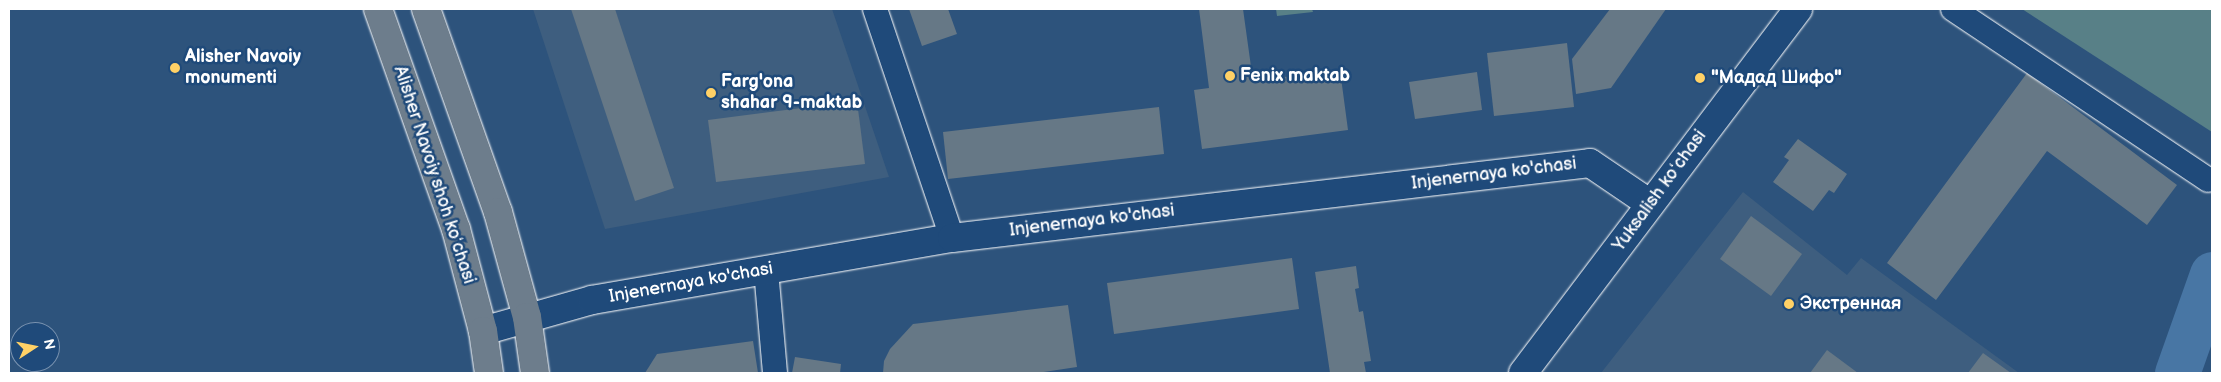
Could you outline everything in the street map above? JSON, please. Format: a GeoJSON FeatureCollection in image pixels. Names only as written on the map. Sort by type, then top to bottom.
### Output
{"type":"FeatureCollection","features":[{"type":"Feature","properties":{"kind":"main road","name":"Alisher Navoiy shoh koʻchasi"},"geometry":{"type":"LineString","coordinates":[[378,9],[456,229],[483,331],[489,373]]}},
{"type":"Feature","properties":{"kind":"main road"},"geometry":{"type":"LineString","coordinates":[[426,9],[498,212],[527,317],[535,373]]}},
{"type":"Feature","properties":{"kind":"street"},"geometry":{"type":"LineString","coordinates":[[875,9],[952,238]]}},
{"type":"Feature","properties":{"kind":"street","name":"Yuksalish koʻchasi"},"geometry":{"type":"LineString","coordinates":[[1523,373],[1606,266],[1649,203],[1798,9]]}},
{"type":"Feature","properties":{"kind":"street"},"geometry":{"type":"LineString","coordinates":[[1952,9],[2208,180]]}},
{"type":"Feature","properties":{"kind":"street","name":"Injenernaya ko'chasi"},"geometry":{"type":"LineString","coordinates":[[483,331],[592,300],[952,238],[1590,163],[1649,203]]}},
{"type":"Feature","properties":{"kind":"street"},"geometry":{"type":"LineString","coordinates":[[766,270],[775,373]]}},
{"type":"Feature","properties":{"kind":"shaded area","name":"Farg'ona shahar 9-maktab"},"geometry":{"type":"Polygon","coordinates":[[[533,9],[832,9],[889,177],[605,229],[533,9]]]}},
{"type":"Feature","properties":{"kind":"shaded area","name":"Экстренная"},"geometry":{"type":"Polygon","coordinates":[[[1743,192],[1847,275],[1861,258],[2019,373],[1601,373],[1743,192]]]}},
{"type":"Feature","properties":{"kind":"green space"},"geometry":{"type":"Polygon","coordinates":[[[1276,9],[1312,9],[1313,12],[1277,16],[1276,9]]]}},
{"type":"Feature","properties":{"kind":"green space"},"geometry":{"type":"Polygon","coordinates":[[[2022,9],[2212,9],[2212,132],[2022,9]]]}},
{"type":"Feature","properties":{"kind":"building"},"geometry":{"type":"Polygon","coordinates":[[[571,9],[615,9],[674,188],[635,201],[571,9]]]}},
{"type":"Feature","properties":{"kind":"building"},"geometry":{"type":"Polygon","coordinates":[[[909,9],[948,9],[957,34],[922,46],[909,9]]]}},
{"type":"Feature","properties":{"kind":"building","name":"Fenix maktab"},"geometry":{"type":"Polygon","coordinates":[[[1199,9],[1243,9],[1253,81],[1340,70],[1348,130],[1202,149],[1194,90],[1209,88],[1199,9]]]}},
{"type":"Feature","properties":{"kind":"building"},"geometry":{"type":"Polygon","coordinates":[[[1610,9],[1666,9],[1611,88],[1576,94],[1572,59],[1610,9]]]}},
{"type":"Feature","properties":{"kind":"building"},"geometry":{"type":"Polygon","coordinates":[[[1567,43],[1574,107],[1494,116],[1487,53],[1567,43]]]}},
{"type":"Feature","properties":{"kind":"building"},"geometry":{"type":"Polygon","coordinates":[[[1477,72],[1482,110],[1415,119],[1409,82],[1477,72]]]}},
{"type":"Feature","properties":{"kind":"building"},"geometry":{"type":"Polygon","coordinates":[[[2027,73],[2177,185],[2147,225],[2047,151],[1936,300],[1887,263],[2027,73]]]}},
{"type":"Feature","properties":{"kind":"building"},"geometry":{"type":"Polygon","coordinates":[[[857,101],[865,164],[716,182],[708,120],[857,101]]]}},
{"type":"Feature","properties":{"kind":"building"},"geometry":{"type":"Polygon","coordinates":[[[1159,107],[1164,154],[948,179],[943,132],[1159,107]]]}},
{"type":"Feature","properties":{"kind":"building"},"geometry":{"type":"Polygon","coordinates":[[[1798,139],[1847,174],[1834,193],[1829,190],[1813,211],[1773,182],[1789,160],[1784,157],[1798,139]]]}},
{"type":"Feature","properties":{"kind":"building"},"geometry":{"type":"Polygon","coordinates":[[[1751,216],[1802,254],[1771,296],[1720,259],[1751,216]]]}},
{"type":"Feature","properties":{"kind":"building"},"geometry":{"type":"Polygon","coordinates":[[[1292,258],[1299,309],[1114,334],[1107,283],[1292,258]]]}},
{"type":"Feature","properties":{"kind":"building"},"geometry":{"type":"Polygon","coordinates":[[[1356,266],[1359,288],[1355,289],[1359,312],[1363,311],[1371,361],[1364,362],[1366,373],[1330,373],[1315,272],[1356,266]]]}},
{"type":"Feature","properties":{"kind":"building"},"geometry":{"type":"Polygon","coordinates":[[[1068,305],[1077,367],[1037,373],[883,373],[884,361],[890,349],[913,324],[1068,305]]]}},
{"type":"Feature","properties":{"kind":"building"},"geometry":{"type":"Polygon","coordinates":[[[753,341],[758,373],[645,373],[657,354],[753,341]]]}},
{"type":"Feature","properties":{"kind":"building"},"geometry":{"type":"Polygon","coordinates":[[[1827,350],[1858,373],[1810,373],[1827,350]]]}},
{"type":"Feature","properties":{"kind":"building"},"geometry":{"type":"Polygon","coordinates":[[[1983,353],[2011,373],[1968,373],[1983,353]]]}},
{"type":"Feature","properties":{"kind":"building"},"geometry":{"type":"Polygon","coordinates":[[[795,357],[841,364],[840,373],[792,373],[795,357]]]}},
{"type":"Feature","properties":{"kind":"waterway"},"geometry":{"type":"LineString","coordinates":[[2177,373],[2212,274]]}},
{"type":"Feature","properties":{"kind":"place","name":"Alisher Navoiy monumenti"},"geometry":{"type":"Point","coordinates":[175,68]}},
{"type":"Feature","properties":{"kind":"place","name":"Fenix maktab"},"geometry":{"type":"Point","coordinates":[1230,76]}},
{"type":"Feature","properties":{"kind":"place","name":"\"Мадад Шифо\""},"geometry":{"type":"Point","coordinates":[1700,78]}},
{"type":"Feature","properties":{"kind":"place","name":"Farg'ona shahar 9-maktab"},"geometry":{"type":"Point","coordinates":[711,93]}},
{"type":"Feature","properties":{"kind":"place","name":"Экстренная"},"geometry":{"type":"Point","coordinates":[1789,304]}}]}
